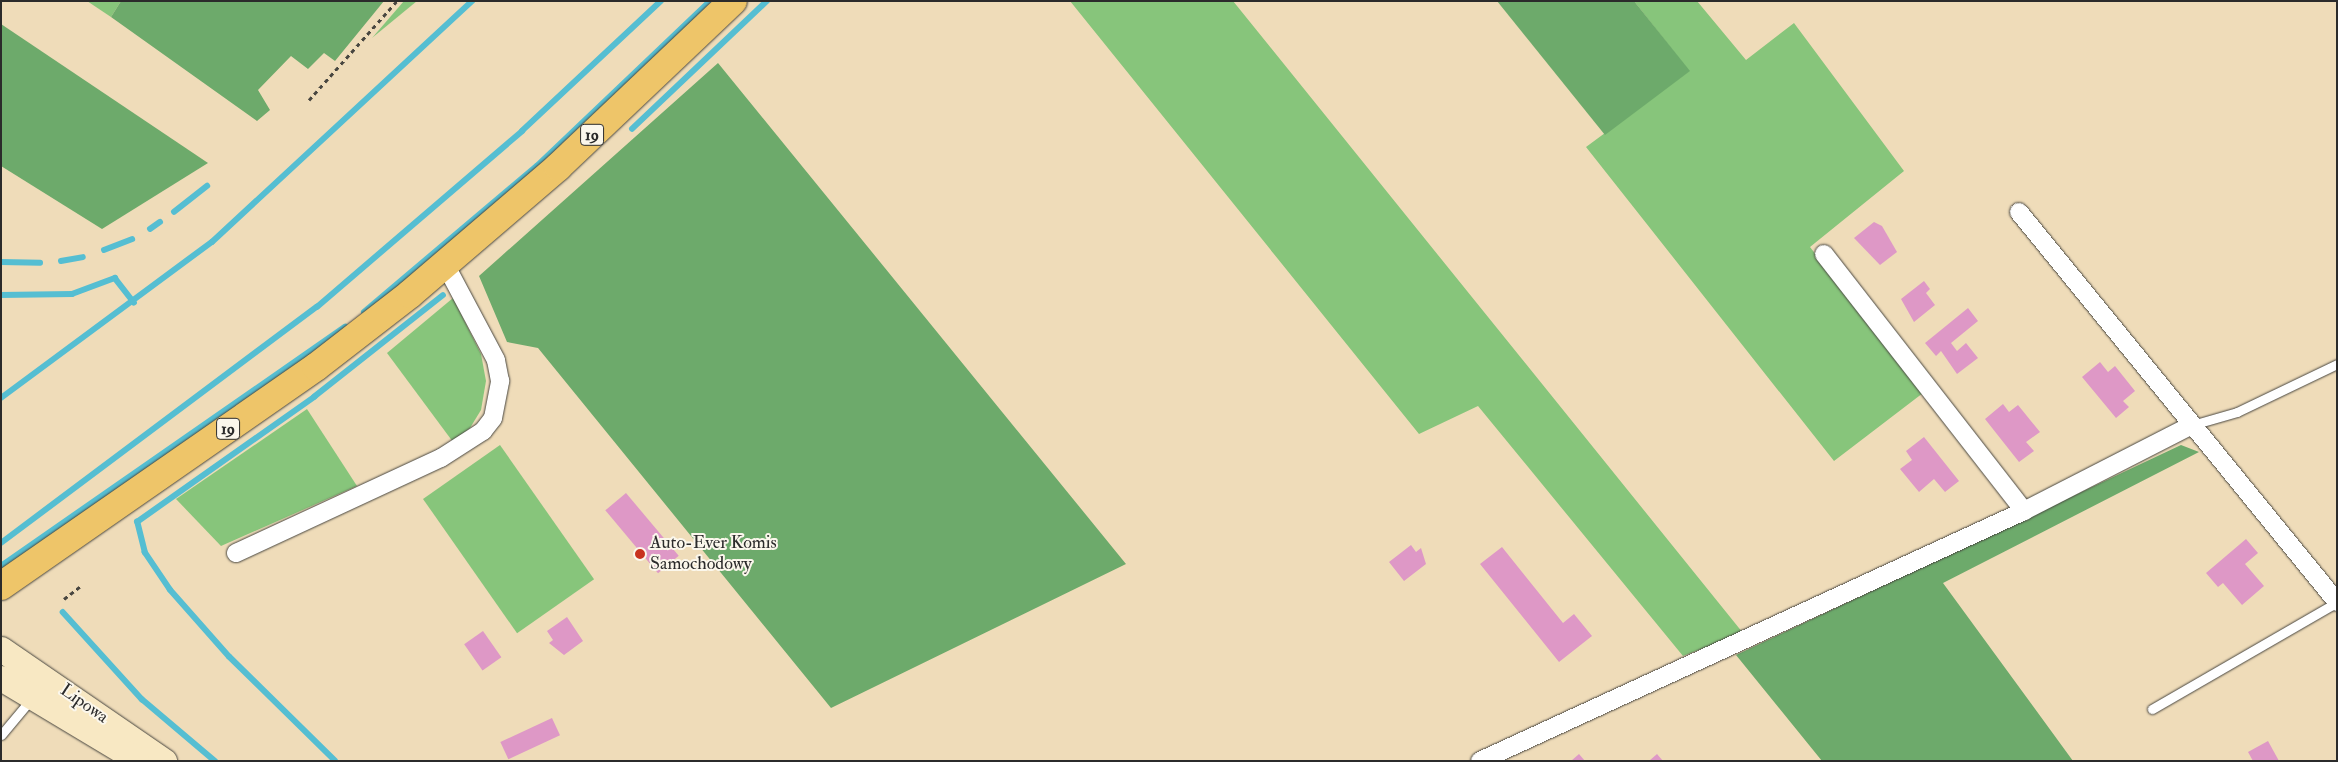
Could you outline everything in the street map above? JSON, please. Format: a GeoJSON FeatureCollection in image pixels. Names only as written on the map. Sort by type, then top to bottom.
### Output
{"type":"FeatureCollection","features":[{"type":"Feature","properties":{"kind":"highway","name":"19"},"geometry":{"type":"LineString","coordinates":[[2,585],[316,367],[445,264],[558,167],[733,1]]}},
{"type":"Feature","properties":{"kind":"main road","name":"Lipowa"},"geometry":{"type":"LineString","coordinates":[[1,649],[44,676],[164,761]]}},
{"type":"Feature","properties":{"kind":"main road","name":"Lipowa"},"geometry":{"type":"LineString","coordinates":[[1,678],[140,761]]}},
{"type":"Feature","properties":{"kind":"street"},"geometry":{"type":"LineString","coordinates":[[2019,212],[2337,602]]}},
{"type":"Feature","properties":{"kind":"street"},"geometry":{"type":"LineString","coordinates":[[1824,254],[2024,511]]}},
{"type":"Feature","properties":{"kind":"street"},"geometry":{"type":"LineString","coordinates":[[236,553],[441,458],[483,431],[493,418],[500,381],[496,360],[445,264]]}},
{"type":"Feature","properties":{"kind":"street"},"geometry":{"type":"LineString","coordinates":[[1480,761],[2024,511],[2192,425]]}},
{"type":"Feature","properties":{"kind":"lane"},"geometry":{"type":"LineString","coordinates":[[2192,425],[2237,412],[2337,364]]}},
{"type":"Feature","properties":{"kind":"lane"},"geometry":{"type":"LineString","coordinates":[[2152,709],[2337,602]]}},
{"type":"Feature","properties":{"kind":"lane"},"geometry":{"type":"LineString","coordinates":[[1,734],[33,697],[44,676]]}},
{"type":"Feature","properties":{"kind":"path"},"geometry":{"type":"LineString","coordinates":[[309,100],[397,1]]}},
{"type":"Feature","properties":{"kind":"path"},"geometry":{"type":"LineString","coordinates":[[64,599],[82,585]]}},
{"type":"Feature","properties":{"kind":"green space"},"geometry":{"type":"Polygon","coordinates":[[[87,1],[121,1],[111,17],[87,1]]]}},
{"type":"Feature","properties":{"kind":"green space"},"geometry":{"type":"Polygon","coordinates":[[[121,1],[384,1],[335,61],[324,53],[308,69],[291,56],[258,90],[270,110],[257,121],[111,17],[121,1]]]}},
{"type":"Feature","properties":{"kind":"green space"},"geometry":{"type":"Polygon","coordinates":[[[404,1],[417,1],[372,38],[404,1]]]}},
{"type":"Feature","properties":{"kind":"green space"},"geometry":{"type":"Polygon","coordinates":[[[1070,1],[1233,1],[1743,633],[1683,656],[1478,406],[1419,434],[1070,1]]]}},
{"type":"Feature","properties":{"kind":"green space"},"geometry":{"type":"Polygon","coordinates":[[[1497,1],[1634,1],[1690,71],[1605,135],[1497,1]]]}},
{"type":"Feature","properties":{"kind":"green space"},"geometry":{"type":"Polygon","coordinates":[[[1634,1],[1697,1],[1746,60],[1794,23],[1904,171],[1810,247],[1923,393],[1834,461],[1586,147],[1689,71],[1634,1]]]}},
{"type":"Feature","properties":{"kind":"green space"},"geometry":{"type":"Polygon","coordinates":[[[1,24],[208,163],[102,229],[1,166],[1,24]]]}},
{"type":"Feature","properties":{"kind":"green space"},"geometry":{"type":"Polygon","coordinates":[[[718,63],[1126,564],[831,708],[538,348],[507,342],[479,276],[718,63]]]}},
{"type":"Feature","properties":{"kind":"green space"},"geometry":{"type":"Polygon","coordinates":[[[453,298],[481,354],[486,381],[481,410],[470,428],[453,442],[387,353],[453,298]]]}},
{"type":"Feature","properties":{"kind":"green space"},"geometry":{"type":"Polygon","coordinates":[[[307,409],[357,486],[221,546],[176,499],[307,409]]]}},
{"type":"Feature","properties":{"kind":"green space"},"geometry":{"type":"Polygon","coordinates":[[[500,445],[594,579],[517,633],[423,499],[500,445]]]}},
{"type":"Feature","properties":{"kind":"green space"},"geometry":{"type":"Polygon","coordinates":[[[2181,445],[2199,452],[1943,583],[2073,761],[1822,761],[1736,655],[2181,445]]]}},
{"type":"Feature","properties":{"kind":"building"},"geometry":{"type":"Polygon","coordinates":[[[1874,222],[1882,226],[1897,252],[1880,265],[1854,238],[1874,222]]]}},
{"type":"Feature","properties":{"kind":"building"},"geometry":{"type":"Polygon","coordinates":[[[1924,281],[1930,289],[1926,293],[1935,305],[1914,322],[1901,299],[1924,281]]]}},
{"type":"Feature","properties":{"kind":"building"},"geometry":{"type":"Polygon","coordinates":[[[1968,308],[1978,321],[1951,343],[1957,351],[1966,343],[1978,358],[1957,374],[1941,351],[1936,356],[1925,343],[1968,308]]]}},
{"type":"Feature","properties":{"kind":"building"},"geometry":{"type":"Polygon","coordinates":[[[2100,362],[2108,372],[2115,366],[2135,391],[2123,401],[2129,407],[2116,418],[2082,377],[2100,362]]]}},
{"type":"Feature","properties":{"kind":"building"},"geometry":{"type":"Polygon","coordinates":[[[2003,404],[2009,412],[2018,405],[2040,432],[2026,442],[2034,451],[2019,462],[1985,419],[2003,404]]]}},
{"type":"Feature","properties":{"kind":"building"},"geometry":{"type":"Polygon","coordinates":[[[1924,437],[1959,481],[1945,492],[1934,479],[1919,492],[1900,469],[1912,460],[1906,451],[1924,437]]]}},
{"type":"Feature","properties":{"kind":"building"},"geometry":{"type":"Polygon","coordinates":[[[626,493],[679,556],[658,573],[605,510],[626,493]]]}},
{"type":"Feature","properties":{"kind":"building"},"geometry":{"type":"Polygon","coordinates":[[[2246,539],[2258,553],[2245,564],[2264,586],[2242,605],[2223,583],[2218,587],[2206,573],[2246,539]]]}},
{"type":"Feature","properties":{"kind":"building"},"geometry":{"type":"Polygon","coordinates":[[[1411,545],[1416,552],[1421,548],[1426,564],[1404,581],[1389,562],[1411,545]]]}},
{"type":"Feature","properties":{"kind":"building"},"geometry":{"type":"Polygon","coordinates":[[[1502,547],[1563,623],[1574,614],[1592,636],[1559,662],[1480,564],[1502,547]]]}},
{"type":"Feature","properties":{"kind":"building"},"geometry":{"type":"Polygon","coordinates":[[[567,617],[583,641],[564,655],[549,643],[553,640],[547,631],[567,617]]]}},
{"type":"Feature","properties":{"kind":"building"},"geometry":{"type":"Polygon","coordinates":[[[483,631],[501,657],[483,670],[464,644],[483,631]]]}},
{"type":"Feature","properties":{"kind":"building"},"geometry":{"type":"Polygon","coordinates":[[[552,718],[560,735],[508,759],[500,742],[552,718]]]}},
{"type":"Feature","properties":{"kind":"building"},"geometry":{"type":"Polygon","coordinates":[[[2268,741],[2279,761],[2253,761],[2248,752],[2268,741]]]}},
{"type":"Feature","properties":{"kind":"building"},"geometry":{"type":"Polygon","coordinates":[[[1579,754],[1585,761],[1571,761],[1579,754]]]}},
{"type":"Feature","properties":{"kind":"building"},"geometry":{"type":"Polygon","coordinates":[[[1657,754],[1663,761],[1649,761],[1657,754]]]}},
{"type":"Feature","properties":{"kind":"waterway"},"geometry":{"type":"LineString","coordinates":[[1,398],[212,242],[472,1]]}},
{"type":"Feature","properties":{"kind":"waterway"},"geometry":{"type":"LineString","coordinates":[[1,543],[317,307],[522,131],[661,1]]}},
{"type":"Feature","properties":{"kind":"waterway"},"geometry":{"type":"LineString","coordinates":[[364,312],[537,166],[710,1]]}},
{"type":"Feature","properties":{"kind":"waterway"},"geometry":{"type":"LineString","coordinates":[[632,129],[767,1]]}},
{"type":"Feature","properties":{"kind":"waterway"},"geometry":{"type":"LineString","coordinates":[[174,212],[207,186]]}},
{"type":"Feature","properties":{"kind":"waterway"},"geometry":{"type":"LineString","coordinates":[[150,229],[160,222]]}},
{"type":"Feature","properties":{"kind":"waterway"},"geometry":{"type":"LineString","coordinates":[[104,250],[132,239]]}},
{"type":"Feature","properties":{"kind":"waterway"},"geometry":{"type":"LineString","coordinates":[[61,261],[83,257]]}},
{"type":"Feature","properties":{"kind":"waterway"},"geometry":{"type":"LineString","coordinates":[[1,262],[40,263]]}},
{"type":"Feature","properties":{"kind":"waterway"},"geometry":{"type":"LineString","coordinates":[[1,295],[72,294],[115,278],[134,302]]}},
{"type":"Feature","properties":{"kind":"waterway"},"geometry":{"type":"LineString","coordinates":[[335,761],[229,657],[170,590],[145,553],[137,522],[314,397],[443,295]]}},
{"type":"Feature","properties":{"kind":"waterway"},"geometry":{"type":"LineString","coordinates":[[1,566],[345,327]]}},
{"type":"Feature","properties":{"kind":"waterway"},"geometry":{"type":"LineString","coordinates":[[63,612],[142,699],[215,761]]}},
{"type":"Feature","properties":{"kind":"place","name":"Auto-Ever Komis Samochodowy"},"geometry":{"type":"Point","coordinates":[640,554]}}]}
